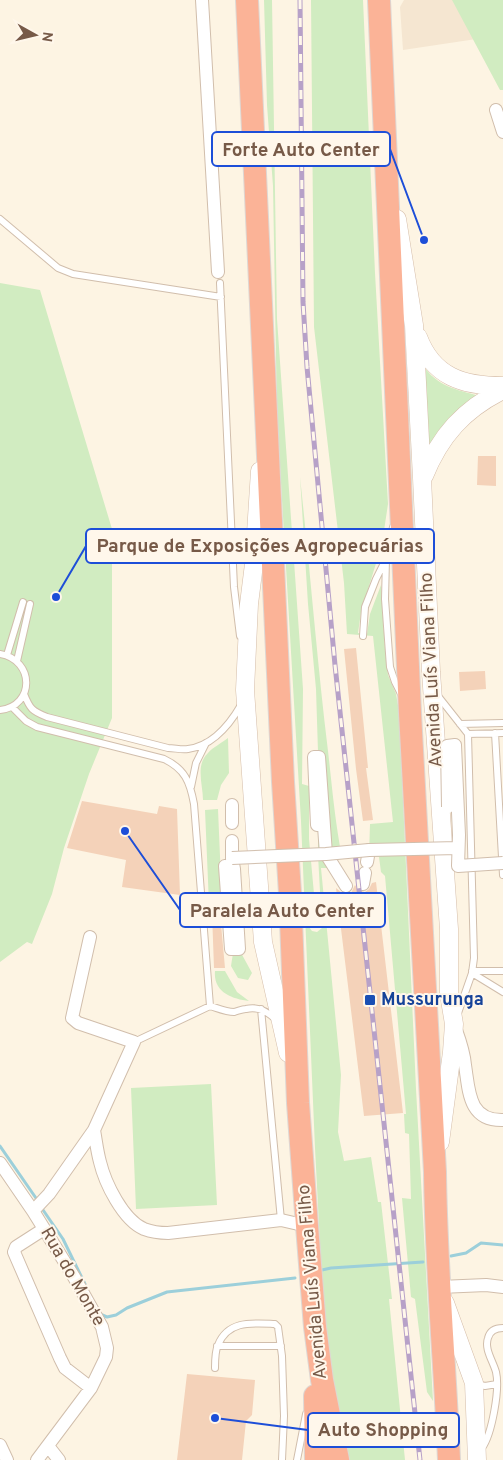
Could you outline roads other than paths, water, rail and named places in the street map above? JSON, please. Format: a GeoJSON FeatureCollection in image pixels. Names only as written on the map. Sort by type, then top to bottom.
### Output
{"type":"FeatureCollection","features":[{"type":"Feature","properties":{"kind":"highway","name":"Avenida Luís Viana Filho"},"geometry":{"type":"LineString","coordinates":[[247,0],[298,1103],[315,1327],[326,1408],[338,1460]]}},
{"type":"Feature","properties":{"kind":"highway","name":"Avenida Luís Viana Filho"},"geometry":{"type":"LineString","coordinates":[[379,0],[410,713],[434,1172],[435,1234],[450,1460]]}},
{"type":"Feature","properties":{"kind":"highway"},"geometry":{"type":"LineString","coordinates":[[315,1327],[314,1435],[316,1460]]}},
{"type":"Feature","properties":{"kind":"main road","name":"Avenida Luís Viana Filho"},"geometry":{"type":"LineString","coordinates":[[384,138],[414,325],[431,672],[449,929],[449,994],[454,1024],[444,1114],[434,1172]]}},
{"type":"Feature","properties":{"kind":"main road"},"geometry":{"type":"LineString","coordinates":[[414,325],[422,347],[431,362],[444,373],[461,382],[482,386],[503,386]]}},
{"type":"Feature","properties":{"kind":"main road","name":"Avenida Luís Viana Filho"},"geometry":{"type":"LineString","coordinates":[[266,383],[254,564],[249,604],[246,694],[263,942],[284,1031],[298,1103]]}},
{"type":"Feature","properties":{"kind":"main road"},"geometry":{"type":"LineString","coordinates":[[422,478],[438,446],[454,426],[472,408],[503,390]]}},
{"type":"Feature","properties":{"kind":"main road","name":"Avenida Luís Viana Filho"},"geometry":{"type":"LineString","coordinates":[[440,1291],[474,1384],[477,1458]]}},
{"type":"Feature","properties":{"kind":"street"},"geometry":{"type":"LineString","coordinates":[[202,0],[219,277]]}},
{"type":"Feature","properties":{"kind":"street"},"geometry":{"type":"LineString","coordinates":[[496,110],[503,132]]}},
{"type":"Feature","properties":{"kind":"street"},"geometry":{"type":"LineString","coordinates":[[451,751],[451,807],[448,807],[447,746],[455,745],[458,866],[503,863]]}},
{"type":"Feature","properties":{"kind":"street"},"geometry":{"type":"LineString","coordinates":[[318,781],[320,825],[317,826],[314,757],[319,757],[326,854],[346,886]]}},
{"type":"Feature","properties":{"kind":"street"},"geometry":{"type":"LineString","coordinates":[[232,805],[232,823]]}},
{"type":"Feature","properties":{"kind":"street"},"geometry":{"type":"LineString","coordinates":[[229,862],[234,869],[239,949],[232,949],[229,862],[232,841]]}},
{"type":"Feature","properties":{"kind":"street"},"geometry":{"type":"LineString","coordinates":[[229,862],[326,854],[366,867],[458,848]]}},
{"type":"Feature","properties":{"kind":"street"},"geometry":{"type":"LineString","coordinates":[[40,1204],[94,1130],[134,1042],[78,1023],[72,1018],[90,937]]}},
{"type":"Feature","properties":{"kind":"street"},"geometry":{"type":"LineString","coordinates":[[454,1024],[461,1045],[472,1102],[481,1114],[503,1120]]}},
{"type":"Feature","properties":{"kind":"street"},"geometry":{"type":"LineString","coordinates":[[94,1130],[100,1163],[119,1206],[134,1222],[144,1229],[168,1233],[281,1220],[307,1226]]}},
{"type":"Feature","properties":{"kind":"street","name":"Rua do Monte"},"geometry":{"type":"LineString","coordinates":[[0,1163],[40,1204],[44,1229],[102,1327],[107,1348],[106,1356],[91,1388],[37,1460]]}},
{"type":"Feature","properties":{"kind":"street"},"geometry":{"type":"LineString","coordinates":[[44,1229],[16,1247],[14,1252],[65,1368],[91,1388]]}},
{"type":"Feature","properties":{"kind":"street"},"geometry":{"type":"LineString","coordinates":[[440,1291],[452,1287],[486,1285],[503,1287]]}},
{"type":"Feature","properties":{"kind":"street"},"geometry":{"type":"LineString","coordinates":[[0,1445],[7,1460]]}},
{"type":"Feature","properties":{"kind":"street"},"geometry":{"type":"LineString","coordinates":[[48,1446],[59,1460]]}},
{"type":"Feature","properties":{"kind":"lane"},"geometry":{"type":"LineString","coordinates":[[0,219],[58,268],[73,274],[221,297]]}},
{"type":"Feature","properties":{"kind":"lane"},"geometry":{"type":"LineString","coordinates":[[24,694],[29,706],[35,712],[47,717],[168,748],[190,749],[217,736],[235,715],[246,694],[234,587],[219,277]]}},
{"type":"Feature","properties":{"kind":"lane"},"geometry":{"type":"LineString","coordinates":[[401,494],[386,559],[385,599],[390,667],[410,713]]}},
{"type":"Feature","properties":{"kind":"lane"},"geometry":{"type":"LineString","coordinates":[[363,636],[365,607],[386,559]]}},
{"type":"Feature","properties":{"kind":"lane"},"geometry":{"type":"LineString","coordinates":[[376,579],[380,577],[386,580]]}},
{"type":"Feature","properties":{"kind":"lane"},"geometry":{"type":"LineString","coordinates":[[7,655],[22,602]]}},
{"type":"Feature","properties":{"kind":"lane"},"geometry":{"type":"LineString","coordinates":[[17,661],[30,604]]}},
{"type":"Feature","properties":{"kind":"lane"},"geometry":{"type":"LineString","coordinates":[[0,654],[7,655],[17,661],[26,676],[24,694],[19,701],[12,707],[0,710]]}},
{"type":"Feature","properties":{"kind":"lane"},"geometry":{"type":"LineString","coordinates":[[431,672],[435,692],[468,734],[474,958],[472,972],[454,1024]]}},
{"type":"Feature","properties":{"kind":"lane"},"geometry":{"type":"LineString","coordinates":[[12,707],[26,721],[37,727],[164,759],[177,766],[185,775],[191,788],[196,822],[210,1006]]}},
{"type":"Feature","properties":{"kind":"lane"},"geometry":{"type":"LineString","coordinates":[[460,724],[503,723]]}},
{"type":"Feature","properties":{"kind":"lane"},"geometry":{"type":"LineString","coordinates":[[495,733],[503,875]]}},
{"type":"Feature","properties":{"kind":"lane"},"geometry":{"type":"LineString","coordinates":[[468,734],[503,733]]}},
{"type":"Feature","properties":{"kind":"lane"},"geometry":{"type":"LineString","coordinates":[[191,788],[196,763],[206,742]]}},
{"type":"Feature","properties":{"kind":"lane"},"geometry":{"type":"LineString","coordinates":[[472,972],[503,971]]}},
{"type":"Feature","properties":{"kind":"lane"},"geometry":{"type":"LineString","coordinates":[[472,972],[503,992]]}},
{"type":"Feature","properties":{"kind":"lane"},"geometry":{"type":"LineString","coordinates":[[134,1042],[210,1006],[229,1012],[252,1008],[260,1009],[271,1015],[284,1031]]}},
{"type":"Feature","properties":{"kind":"lane"},"geometry":{"type":"LineString","coordinates":[[260,1009],[281,1220]]}},
{"type":"Feature","properties":{"kind":"lane"},"geometry":{"type":"LineString","coordinates":[[215,1368],[217,1346],[226,1332],[237,1324],[262,1323],[275,1324],[278,1327],[281,1346],[284,1416],[280,1459]]}},
{"type":"Feature","properties":{"kind":"lane"},"geometry":{"type":"LineString","coordinates":[[477,1458],[488,1436],[497,1396],[496,1372],[487,1344],[488,1336],[494,1330],[503,1328]]}},
{"type":"Feature","properties":{"kind":"lane"},"geometry":{"type":"LineString","coordinates":[[217,1346],[281,1346]]}},
{"type":"Feature","properties":{"kind":"lane"},"geometry":{"type":"LineString","coordinates":[[474,1384],[485,1386],[497,1384]]}},
{"type":"Feature","properties":{"kind":"lane"},"geometry":{"type":"LineString","coordinates":[[297,1460],[312,1392]]}},
{"type":"Feature","properties":{"kind":"waterway"},"geometry":{"type":"LineString","coordinates":[[0,1146],[38,1201]]}},
{"type":"Feature","properties":{"kind":"waterway"},"geometry":{"type":"LineString","coordinates":[[41,1207],[63,1239],[85,1284]]}},
{"type":"Feature","properties":{"kind":"waterway"},"geometry":{"type":"LineString","coordinates":[[451,1256],[466,1253],[481,1243],[503,1245]]}},
{"type":"Feature","properties":{"kind":"waterway"},"geometry":{"type":"LineString","coordinates":[[322,1270],[423,1262]]}},
{"type":"Feature","properties":{"kind":"waterway"},"geometry":{"type":"LineString","coordinates":[[100,1314],[107,1317],[116,1315],[127,1308],[167,1292],[295,1278]]}},
{"type":"Feature","properties":{"kind":"railway"},"geometry":{"type":"LineString","coordinates":[[300,0],[303,302],[307,367],[335,665],[420,1460]]}},
{"type":"Feature","properties":{"kind":"place","name":"Forte Auto Center"},"geometry":{"type":"Point","coordinates":[424,240]}},
{"type":"Feature","properties":{"kind":"place","name":"Parque de Exposições Agropecuárias"},"geometry":{"type":"Point","coordinates":[56,597]}},
{"type":"Feature","properties":{"kind":"place","name":"Paralela Auto Center"},"geometry":{"type":"Point","coordinates":[125,831]}},
{"type":"Feature","properties":{"kind":"place","name":"Mussurunga"},"geometry":{"type":"Point","coordinates":[370,1000]}},
{"type":"Feature","properties":{"kind":"place","name":"Auto Shopping"},"geometry":{"type":"Point","coordinates":[215,1418]}}]}
